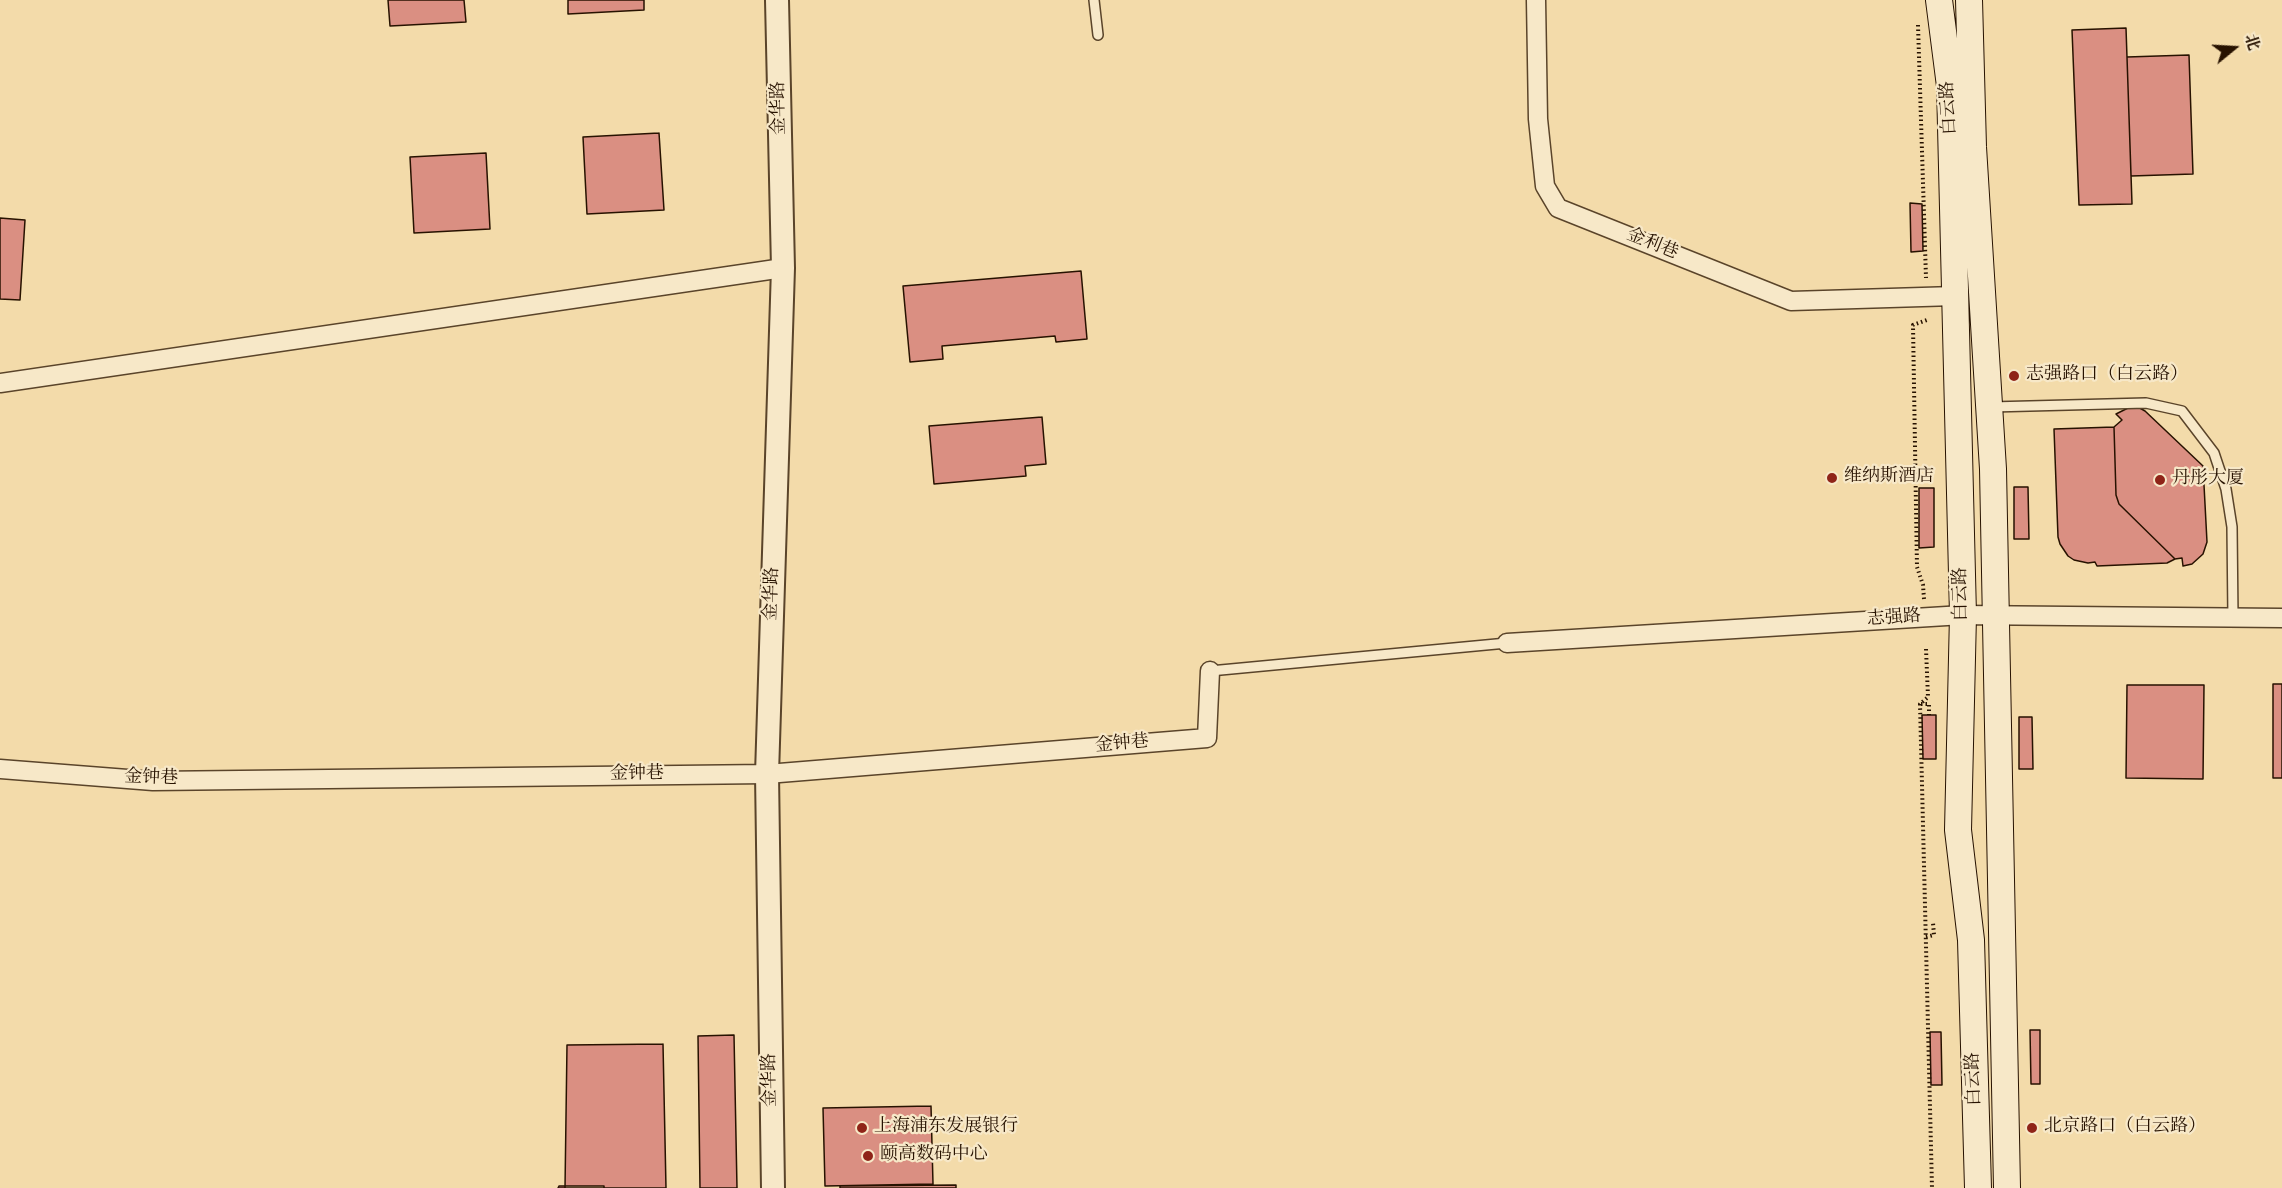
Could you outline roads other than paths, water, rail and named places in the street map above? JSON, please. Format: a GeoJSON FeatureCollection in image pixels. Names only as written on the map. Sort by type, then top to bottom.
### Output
{"type":"FeatureCollection","features":[{"type":"Feature","properties":{"kind":"main road","name":"白云路"},"geometry":{"type":"LineString","coordinates":[[1939,0],[1950,86],[1963,615],[1958,830],[1971,940],[1978,1188]]}},
{"type":"Feature","properties":{"kind":"main road","name":"白云路"},"geometry":{"type":"LineString","coordinates":[[1969,0],[1973,147],[1993,469],[2007,1188]]}},
{"type":"Feature","properties":{"kind":"street","name":"金华路"},"geometry":{"type":"LineString","coordinates":[[773,1188],[767,774],[783,268],[777,0]]}},
{"type":"Feature","properties":{"kind":"street","name":"金利巷"},"geometry":{"type":"LineString","coordinates":[[1536,0],[1538,119],[1545,186],[1558,208],[1791,300],[1955,296]]}},
{"type":"Feature","properties":{"kind":"street"},"geometry":{"type":"LineString","coordinates":[[0,383],[783,268]]}},
{"type":"Feature","properties":{"kind":"street","name":"志强路"},"geometry":{"type":"LineString","coordinates":[[1507,644],[1963,615],[2282,618]]}},
{"type":"Feature","properties":{"kind":"street","name":"金钟巷"},"geometry":{"type":"LineString","coordinates":[[0,769],[153,781],[767,774],[1207,738],[1210,672]]}},
{"type":"Feature","properties":{"kind":"lane"},"geometry":{"type":"LineString","coordinates":[[1094,0],[1098,35]]}},
{"type":"Feature","properties":{"kind":"lane"},"geometry":{"type":"LineString","coordinates":[[1989,407],[2146,403],[2182,411],[2214,453],[2226,489],[2232,527],[2233,618]]}},
{"type":"Feature","properties":{"kind":"lane"},"geometry":{"type":"LineString","coordinates":[[1210,672],[1507,644]]}},
{"type":"Feature","properties":{"kind":"place","name":"志强路口（白云路）"},"geometry":{"type":"Point","coordinates":[2014,376]}},
{"type":"Feature","properties":{"kind":"place","name":"维纳斯酒店"},"geometry":{"type":"Point","coordinates":[1832,478]}},
{"type":"Feature","properties":{"kind":"place","name":"丹彤大厦"},"geometry":{"type":"Point","coordinates":[2160,480]}},
{"type":"Feature","properties":{"kind":"place","name":"上海浦东发展银行"},"geometry":{"type":"Point","coordinates":[862,1128]}},
{"type":"Feature","properties":{"kind":"place","name":"北京路口（白云路）"},"geometry":{"type":"Point","coordinates":[2032,1128]}},
{"type":"Feature","properties":{"kind":"place","name":"颐高数码中心"},"geometry":{"type":"Point","coordinates":[868,1156]}}]}
